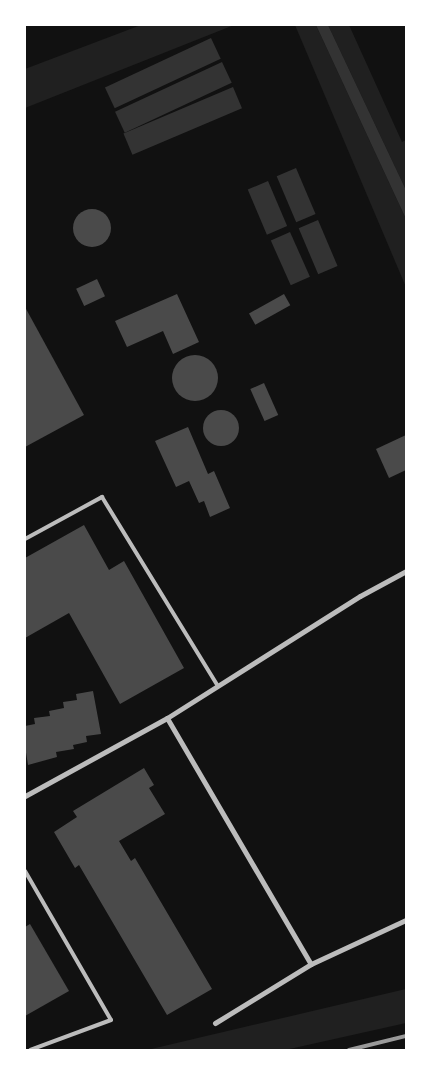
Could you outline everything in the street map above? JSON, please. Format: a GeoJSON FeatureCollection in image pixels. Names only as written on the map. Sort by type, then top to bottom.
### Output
{"type":"FeatureCollection","features":[{"type":"Feature","properties":{"kind":"street"},"geometry":{"type":"LineString","coordinates":[[26,794],[167,718],[360,596],[406,572]]}},
{"type":"Feature","properties":{"kind":"street"},"geometry":{"type":"LineString","coordinates":[[167,718],[311,964]]}},
{"type":"Feature","properties":{"kind":"street"},"geometry":{"type":"LineString","coordinates":[[215,1023],[311,964],[406,920]]}},
{"type":"Feature","properties":{"kind":"lane"},"geometry":{"type":"LineString","coordinates":[[25,539],[102,497],[218,686]]}},
{"type":"Feature","properties":{"kind":"lane"},"geometry":{"type":"LineString","coordinates":[[25,871],[110,1020],[30,1050]]}},
{"type":"Feature","properties":{"kind":"shaded area"},"geometry":{"type":"Polygon","coordinates":[[[141,25],[234,25],[25,108],[25,69],[141,25]]]}},
{"type":"Feature","properties":{"kind":"shaded area"},"geometry":{"type":"Polygon","coordinates":[[[295,25],[316,25],[406,219],[406,287],[295,25]]]}},
{"type":"Feature","properties":{"kind":"shaded area"},"geometry":{"type":"Polygon","coordinates":[[[316,25],[328,25],[406,190],[406,219],[316,25]]]}},
{"type":"Feature","properties":{"kind":"shaded area"},"geometry":{"type":"Polygon","coordinates":[[[328,25],[349,25],[402,142],[406,140],[406,190],[328,25]]]}},
{"type":"Feature","properties":{"kind":"shaded area"},"geometry":{"type":"Polygon","coordinates":[[[211,38],[221,59],[115,108],[105,87],[211,38]]]}},
{"type":"Feature","properties":{"kind":"shaded area"},"geometry":{"type":"Polygon","coordinates":[[[222,62],[232,83],[125,133],[115,112],[222,62]]]}},
{"type":"Feature","properties":{"kind":"shaded area"},"geometry":{"type":"Polygon","coordinates":[[[233,87],[242,108],[132,155],[123,133],[233,87]]]}},
{"type":"Feature","properties":{"kind":"shaded area"},"geometry":{"type":"Polygon","coordinates":[[[296,168],[316,214],[296,222],[277,176],[296,168]]]}},
{"type":"Feature","properties":{"kind":"shaded area"},"geometry":{"type":"Polygon","coordinates":[[[268,181],[287,226],[267,235],[248,190],[268,181]]]}},
{"type":"Feature","properties":{"kind":"shaded area"},"geometry":{"type":"Polygon","coordinates":[[[318,220],[338,266],[318,274],[299,228],[318,220]]]}},
{"type":"Feature","properties":{"kind":"shaded area"},"geometry":{"type":"Polygon","coordinates":[[[290,232],[310,277],[291,285],[271,241],[290,232]]]}},
{"type":"Feature","properties":{"kind":"shaded area"},"geometry":{"type":"Polygon","coordinates":[[[406,989],[406,1023],[285,1050],[147,1050],[406,989]]]}},
{"type":"Feature","properties":{"kind":"building"},"geometry":{"type":"Polygon","coordinates":[[[92,209],[106,214],[111,228],[106,242],[92,247],[78,242],[73,228],[78,214],[92,209]]]}},
{"type":"Feature","properties":{"kind":"building"},"geometry":{"type":"Polygon","coordinates":[[[97,279],[105,296],[84,306],[76,289],[97,279]]]}},
{"type":"Feature","properties":{"kind":"building"},"geometry":{"type":"Polygon","coordinates":[[[177,294],[199,342],[173,354],[163,331],[127,347],[115,321],[177,294]]]}},
{"type":"Feature","properties":{"kind":"building"},"geometry":{"type":"Polygon","coordinates":[[[284,294],[290,305],[255,325],[249,313],[284,294]]]}},
{"type":"Feature","properties":{"kind":"building"},"geometry":{"type":"Polygon","coordinates":[[[25,307],[84,415],[25,447],[25,307]]]}},
{"type":"Feature","properties":{"kind":"building"},"geometry":{"type":"Polygon","coordinates":[[[200,355],[212,361],[217,369],[217,387],[212,395],[204,400],[190,401],[178,395],[173,387],[172,373],[178,361],[186,356],[200,355]]]}},
{"type":"Feature","properties":{"kind":"building"},"geometry":{"type":"Polygon","coordinates":[[[264,383],[278,415],[265,421],[250,389],[264,383]]]}},
{"type":"Feature","properties":{"kind":"building"},"geometry":{"type":"Polygon","coordinates":[[[221,410],[233,416],[239,428],[233,440],[221,446],[209,440],[203,428],[209,416],[221,410]]]}},
{"type":"Feature","properties":{"kind":"building"},"geometry":{"type":"Polygon","coordinates":[[[188,427],[208,474],[214,471],[230,508],[210,517],[204,501],[199,503],[189,481],[176,487],[155,441],[188,427]]]}},
{"type":"Feature","properties":{"kind":"building"},"geometry":{"type":"Polygon","coordinates":[[[406,435],[406,470],[389,478],[376,449],[406,435]]]}},
{"type":"Feature","properties":{"kind":"building"},"geometry":{"type":"Polygon","coordinates":[[[84,525],[109,570],[124,561],[184,668],[120,704],[69,613],[25,638],[25,558],[84,525]]]}},
{"type":"Feature","properties":{"kind":"building"},"geometry":{"type":"Polygon","coordinates":[[[93,691],[101,734],[86,736],[87,742],[73,745],[74,749],[56,752],[57,757],[28,765],[25,746],[25,726],[35,724],[34,718],[50,716],[49,711],[64,708],[63,702],[77,700],[76,694],[93,691]]]}},
{"type":"Feature","properties":{"kind":"building"},"geometry":{"type":"Polygon","coordinates":[[[144,768],[154,785],[149,788],[165,814],[119,841],[131,861],[135,858],[212,989],[167,1015],[79,865],[75,868],[54,832],[77,817],[73,811],[144,768]]]}},
{"type":"Feature","properties":{"kind":"building"},"geometry":{"type":"Polygon","coordinates":[[[30,924],[69,991],[25,1016],[25,927],[30,924]]]}},
{"type":"Feature","properties":{"kind":"railway"},"geometry":{"type":"LineString","coordinates":[[349,1050],[406,1036]]}}]}
